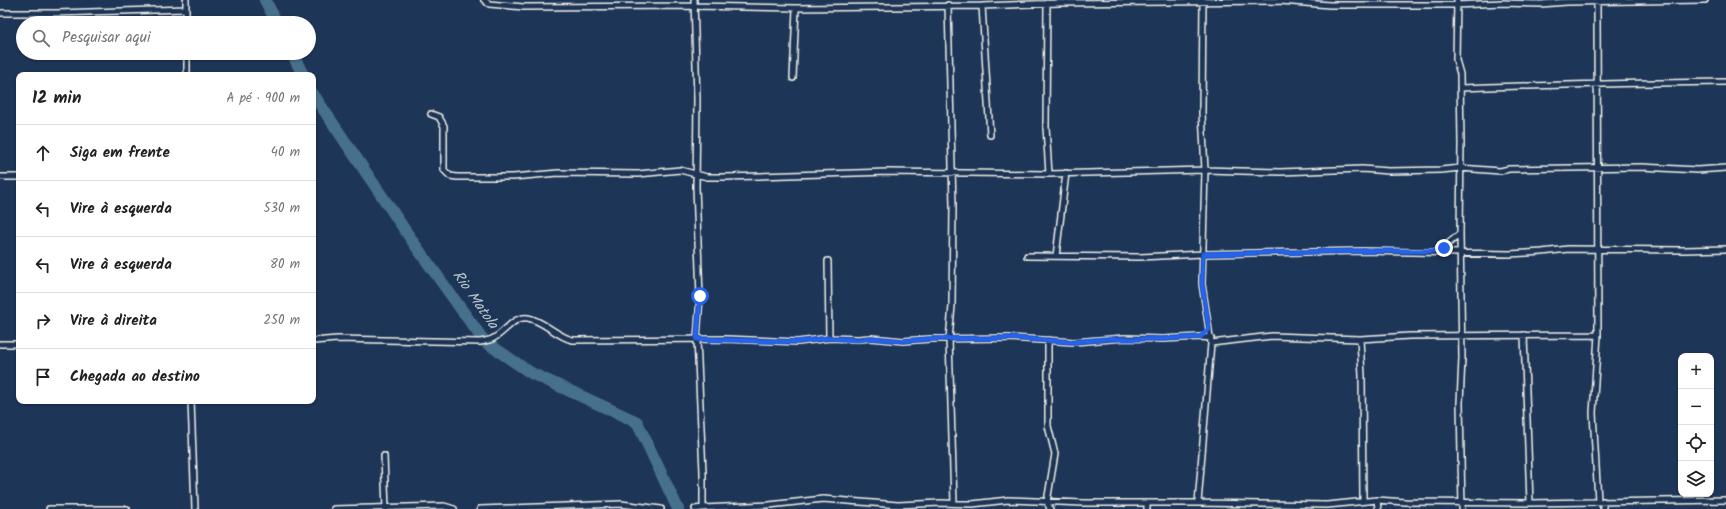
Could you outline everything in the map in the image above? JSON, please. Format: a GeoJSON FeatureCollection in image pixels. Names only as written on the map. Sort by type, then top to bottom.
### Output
{"type":"FeatureCollection","features":[{"type":"Feature","properties":{"kind":"street"},"geometry":{"type":"LineString","coordinates":[[186,0],[186,16]]}},
{"type":"Feature","properties":{"kind":"street"},"geometry":{"type":"LineString","coordinates":[[484,0],[489,4],[524,7],[694,3],[796,8],[950,4],[982,6],[1047,3],[1203,1],[1280,1],[1330,5],[1457,3],[1540,4],[1705,0]]}},
{"type":"Feature","properties":{"kind":"street"},"geometry":{"type":"LineString","coordinates":[[901,6],[902,0]]}},
{"type":"Feature","properties":{"kind":"street"},"geometry":{"type":"LineString","coordinates":[[1198,503],[1211,341],[1202,284],[1205,170],[1202,113],[1203,1]]}},
{"type":"Feature","properties":{"kind":"street"},"geometry":{"type":"LineString","coordinates":[[1597,2],[1599,83],[1598,335],[1593,413],[1600,501],[1603,509]]}},
{"type":"Feature","properties":{"kind":"street"},"geometry":{"type":"LineString","coordinates":[[694,3],[697,99],[696,174],[700,296],[697,339],[703,508]]}},
{"type":"Feature","properties":{"kind":"street"},"geometry":{"type":"LineString","coordinates":[[1047,3],[1046,127],[1049,174]]}},
{"type":"Feature","properties":{"kind":"street"},"geometry":{"type":"LineString","coordinates":[[1457,3],[1456,60],[1460,74],[1462,509]]}},
{"type":"Feature","properties":{"kind":"street"},"geometry":{"type":"LineString","coordinates":[[950,4],[951,172],[953,206],[952,306],[949,339],[954,503]]}},
{"type":"Feature","properties":{"kind":"street"},"geometry":{"type":"LineString","coordinates":[[982,6],[990,135]]}},
{"type":"Feature","properties":{"kind":"street"},"geometry":{"type":"LineString","coordinates":[[793,78],[796,8]]}},
{"type":"Feature","properties":{"kind":"street"},"geometry":{"type":"LineString","coordinates":[[0,13],[57,13],[186,9]]}},
{"type":"Feature","properties":{"kind":"street"},"geometry":{"type":"LineString","coordinates":[[187,60],[187,72]]}},
{"type":"Feature","properties":{"kind":"street"},"geometry":{"type":"LineString","coordinates":[[1460,88],[1599,83],[1726,82]]}},
{"type":"Feature","properties":{"kind":"street"},"geometry":{"type":"LineString","coordinates":[[431,114],[439,117],[444,126],[444,170],[450,176],[513,177],[558,173],[638,174],[680,170],[708,177],[726,177],[848,173],[951,172],[1049,174],[1066,172],[1205,170],[1280,172],[1441,170],[1460,168],[1500,171],[1509,169],[1598,167],[1655,167],[1697,170],[1726,168]]}},
{"type":"Feature","properties":{"kind":"street"},"geometry":{"type":"LineString","coordinates":[[1056,256],[1066,172]]}},
{"type":"Feature","properties":{"kind":"street"},"geometry":{"type":"LineString","coordinates":[[0,177],[16,177]]}},
{"type":"Feature","properties":{"kind":"street"},"geometry":{"type":"LineString","coordinates":[[1438,251],[1460,234]]}},
{"type":"Feature","properties":{"kind":"street"},"geometry":{"type":"LineString","coordinates":[[1027,256],[1140,257],[1203,254],[1364,251],[1438,251],[1509,254],[1568,249],[1698,250],[1726,248]]}},
{"type":"Feature","properties":{"kind":"street"},"geometry":{"type":"LineString","coordinates":[[828,261],[829,338]]}},
{"type":"Feature","properties":{"kind":"street"},"geometry":{"type":"LineString","coordinates":[[316,341],[337,339],[480,342],[493,339],[517,319],[525,317],[531,318],[553,332],[572,340],[697,339],[798,342],[829,338],[858,340],[871,338],[903,341],[1009,338],[1074,342],[1107,339],[1163,339],[1200,337],[1211,341],[1272,336],[1360,339],[1461,336],[1598,335]]}},
{"type":"Feature","properties":{"kind":"street"},"geometry":{"type":"LineString","coordinates":[[1200,337],[1209,329]]}},
{"type":"Feature","properties":{"kind":"street"},"geometry":{"type":"LineString","coordinates":[[1524,335],[1530,503]]}},
{"type":"Feature","properties":{"kind":"street"},"geometry":{"type":"LineString","coordinates":[[1360,339],[1362,376],[1363,501]]}},
{"type":"Feature","properties":{"kind":"street"},"geometry":{"type":"LineString","coordinates":[[1048,340],[1048,426],[1055,454],[1047,502],[1050,509]]}},
{"type":"Feature","properties":{"kind":"street"},"geometry":{"type":"LineString","coordinates":[[0,344],[16,344]]}},
{"type":"Feature","properties":{"kind":"street"},"geometry":{"type":"LineString","coordinates":[[191,404],[196,509]]}},
{"type":"Feature","properties":{"kind":"street"},"geometry":{"type":"LineString","coordinates":[[384,456],[386,508]]}},
{"type":"Feature","properties":{"kind":"street"},"geometry":{"type":"LineString","coordinates":[[695,509],[769,505],[823,499],[898,507],[954,503],[972,504],[1008,500],[1112,506],[1147,506],[1198,503],[1308,506],[1377,500],[1462,503],[1530,503],[1726,500]]}},
{"type":"Feature","properties":{"kind":"street"},"geometry":{"type":"LineString","coordinates":[[1377,500],[1378,509]]}},
{"type":"Feature","properties":{"kind":"street"},"geometry":{"type":"LineString","coordinates":[[480,509],[591,504],[621,504],[643,508],[661,509]]}},
{"type":"Feature","properties":{"kind":"street"},"geometry":{"type":"LineString","coordinates":[[334,509],[444,506],[454,509]]}},
{"type":"Feature","properties":{"kind":"street"},"geometry":{"type":"LineString","coordinates":[[49,509],[127,509]]}},
{"type":"Feature","properties":{"kind":"waterway","name":"Rio Matola"},"geometry":{"type":"LineString","coordinates":[[265,0],[273,16]]}},
{"type":"Feature","properties":{"kind":"waterway","name":"Rio Matola"},"geometry":{"type":"LineString","coordinates":[[296,60],[302,72]]}},
{"type":"Feature","properties":{"kind":"waterway","name":"Rio Matola"},"geometry":{"type":"LineString","coordinates":[[316,98],[413,242],[484,341],[531,373],[637,422],[678,509]]}},
{"type":"Feature","properties":{"kind":"route"},"geometry":{"type":"LineString","coordinates":[[700,296],[697,339],[798,342],[823,338],[851,340],[871,338],[892,341],[1009,338],[1074,342],[1124,338],[1163,339],[1200,337],[1209,329],[1202,284],[1203,254],[1438,251],[1444,248]]}}]}
